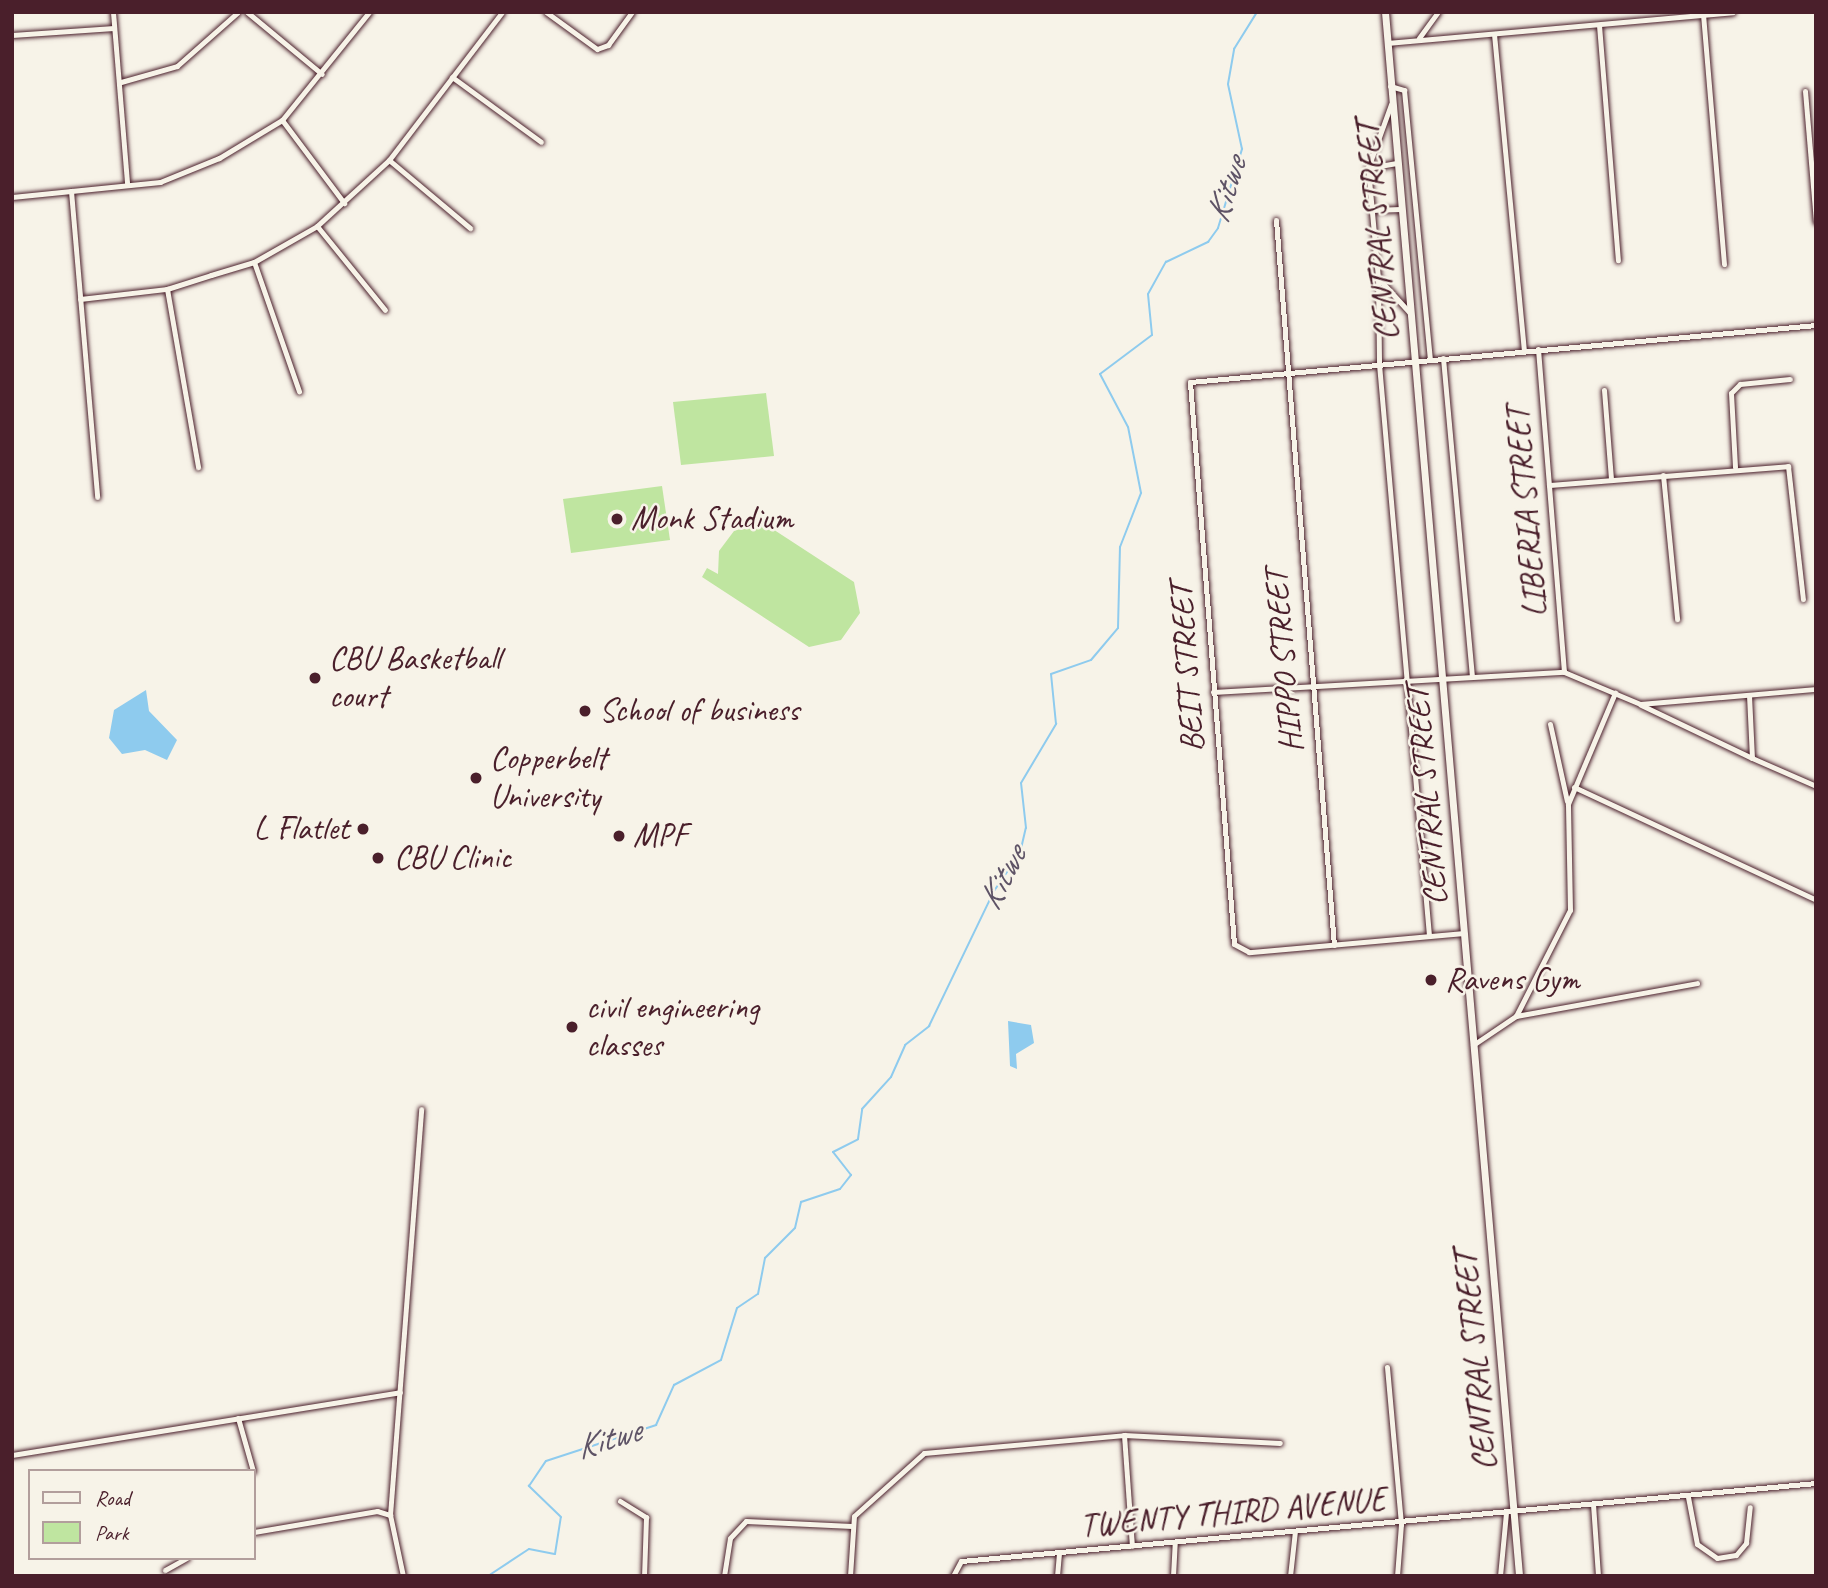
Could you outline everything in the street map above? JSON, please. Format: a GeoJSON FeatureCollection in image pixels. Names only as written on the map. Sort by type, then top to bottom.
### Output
{"type":"FeatureCollection","features":[{"type":"Feature","properties":{"kind":"street"},"geometry":{"type":"LineString","coordinates":[[113,12],[121,82],[127,184]]}},
{"type":"Feature","properties":{"kind":"street"},"geometry":{"type":"LineString","coordinates":[[121,82],[177,66],[238,12]]}},
{"type":"Feature","properties":{"kind":"street"},"geometry":{"type":"LineString","coordinates":[[247,12],[322,74]]}},
{"type":"Feature","properties":{"kind":"street"},"geometry":{"type":"LineString","coordinates":[[12,197],[127,184],[190,173],[282,120],[322,74],[369,12]]}},
{"type":"Feature","properties":{"kind":"street"},"geometry":{"type":"LineString","coordinates":[[80,299],[167,289],[254,261],[317,226],[389,160],[502,12]]}},
{"type":"Feature","properties":{"kind":"street"},"geometry":{"type":"LineString","coordinates":[[547,12],[597,50],[632,12]]}},
{"type":"Feature","properties":{"kind":"street","name":"CENTRAL STREET"},"geometry":{"type":"LineString","coordinates":[[1385,12],[1464,933],[1510,1512],[1519,1576]]}},
{"type":"Feature","properties":{"kind":"street"},"geometry":{"type":"LineString","coordinates":[[1419,38],[1438,12]]}},
{"type":"Feature","properties":{"kind":"street"},"geometry":{"type":"LineString","coordinates":[[1387,43],[1419,38],[1494,34],[1733,12]]}},
{"type":"Feature","properties":{"kind":"street"},"geometry":{"type":"LineString","coordinates":[[1703,15],[1724,264]]}},
{"type":"Feature","properties":{"kind":"street"},"geometry":{"type":"LineString","coordinates":[[1599,24],[1618,260]]}},
{"type":"Feature","properties":{"kind":"street"},"geometry":{"type":"LineString","coordinates":[[12,35],[114,28]]}},
{"type":"Feature","properties":{"kind":"street"},"geometry":{"type":"LineString","coordinates":[[1494,34],[1524,350]]}},
{"type":"Feature","properties":{"kind":"street"},"geometry":{"type":"LineString","coordinates":[[452,77],[541,142]]}},
{"type":"Feature","properties":{"kind":"street"},"geometry":{"type":"LineString","coordinates":[[1390,86],[1401,87],[1405,101],[1430,360]]}},
{"type":"Feature","properties":{"kind":"street"},"geometry":{"type":"LineString","coordinates":[[1805,91],[1816,222]]}},
{"type":"Feature","properties":{"kind":"street"},"geometry":{"type":"LineString","coordinates":[[1391,104],[1368,168],[1378,278],[1379,364],[1429,936]]}},
{"type":"Feature","properties":{"kind":"street"},"geometry":{"type":"LineString","coordinates":[[282,120],[344,203]]}},
{"type":"Feature","properties":{"kind":"street"},"geometry":{"type":"LineString","coordinates":[[389,160],[470,228]]}},
{"type":"Feature","properties":{"kind":"street"},"geometry":{"type":"LineString","coordinates":[[1368,168],[1397,163]]}},
{"type":"Feature","properties":{"kind":"street"},"geometry":{"type":"LineString","coordinates":[[71,191],[97,497]]}},
{"type":"Feature","properties":{"kind":"street"},"geometry":{"type":"LineString","coordinates":[[1371,210],[1401,209]]}},
{"type":"Feature","properties":{"kind":"street","name":"HIPPO STREET"},"geometry":{"type":"LineString","coordinates":[[1276,220],[1284,373],[1334,945]]}},
{"type":"Feature","properties":{"kind":"street"},"geometry":{"type":"LineString","coordinates":[[317,226],[385,310]]}},
{"type":"Feature","properties":{"kind":"street"},"geometry":{"type":"LineString","coordinates":[[254,261],[299,391]]}},
{"type":"Feature","properties":{"kind":"street"},"geometry":{"type":"LineString","coordinates":[[1378,278],[1410,313]]}},
{"type":"Feature","properties":{"kind":"street"},"geometry":{"type":"LineString","coordinates":[[167,289],[198,467]]}},
{"type":"Feature","properties":{"kind":"street"},"geometry":{"type":"LineString","coordinates":[[1284,373],[1816,325]]}},
{"type":"Feature","properties":{"kind":"street","name":"LIBERIA STREET"},"geometry":{"type":"LineString","coordinates":[[1538,349],[1564,671]]}},
{"type":"Feature","properties":{"kind":"street"},"geometry":{"type":"LineString","coordinates":[[1443,358],[1472,676]]}},
{"type":"Feature","properties":{"kind":"street","name":"BEIT STREET"},"geometry":{"type":"LineString","coordinates":[[1284,373],[1190,382],[1213,692],[1237,949],[1334,945]]}},
{"type":"Feature","properties":{"kind":"street"},"geometry":{"type":"LineString","coordinates":[[1735,467],[1731,393],[1740,384],[1790,379]]}},
{"type":"Feature","properties":{"kind":"street"},"geometry":{"type":"LineString","coordinates":[[1604,390],[1611,479]]}},
{"type":"Feature","properties":{"kind":"street"},"geometry":{"type":"LineString","coordinates":[[1549,485],[1783,464],[1791,470],[1803,599]]}},
{"type":"Feature","properties":{"kind":"street"},"geometry":{"type":"LineString","coordinates":[[1662,475],[1677,619]]}},
{"type":"Feature","properties":{"kind":"street"},"geometry":{"type":"LineString","coordinates":[[1213,692],[1310,690],[1564,671],[1816,786]]}},
{"type":"Feature","properties":{"kind":"street"},"geometry":{"type":"LineString","coordinates":[[1640,704],[1816,689]]}},
{"type":"Feature","properties":{"kind":"street"},"geometry":{"type":"LineString","coordinates":[[1568,804],[1615,693]]}},
{"type":"Feature","properties":{"kind":"street"},"geometry":{"type":"LineString","coordinates":[[1749,695],[1752,758]]}},
{"type":"Feature","properties":{"kind":"street"},"geometry":{"type":"LineString","coordinates":[[1516,1016],[1572,900],[1568,804],[1549,724]]}},
{"type":"Feature","properties":{"kind":"street"},"geometry":{"type":"LineString","coordinates":[[1574,787],[1816,900]]}},
{"type":"Feature","properties":{"kind":"street"},"geometry":{"type":"LineString","coordinates":[[1334,945],[1464,933]]}},
{"type":"Feature","properties":{"kind":"street"},"geometry":{"type":"LineString","coordinates":[[1473,1045],[1516,1016],[1697,983]]}},
{"type":"Feature","properties":{"kind":"street"},"geometry":{"type":"LineString","coordinates":[[403,1576],[390,1515],[421,1108]]}},
{"type":"Feature","properties":{"kind":"street"},"geometry":{"type":"LineString","coordinates":[[1387,1367],[1401,1524],[1397,1576]]}},
{"type":"Feature","properties":{"kind":"street"},"geometry":{"type":"LineString","coordinates":[[12,1455],[400,1392]]}},
{"type":"Feature","properties":{"kind":"street"},"geometry":{"type":"LineString","coordinates":[[238,1418],[252,1469]]}},
{"type":"Feature","properties":{"kind":"street"},"geometry":{"type":"LineString","coordinates":[[1124,1435],[1132,1546]]}},
{"type":"Feature","properties":{"kind":"street"},"geometry":{"type":"LineString","coordinates":[[850,1576],[852,1526],[888,1479],[924,1453],[1124,1435],[1280,1443]]}},
{"type":"Feature","properties":{"kind":"street","name":"TWENTY THIRD AVENUE"},"geometry":{"type":"LineString","coordinates":[[953,1576],[957,1563],[1295,1531],[1401,1524],[1816,1483]]}},
{"type":"Feature","properties":{"kind":"street"},"geometry":{"type":"LineString","coordinates":[[1688,1497],[1697,1544],[1717,1558],[1736,1555],[1746,1543],[1750,1507]]}},
{"type":"Feature","properties":{"kind":"street"},"geometry":{"type":"LineString","coordinates":[[620,1501],[646,1517],[644,1576]]}},
{"type":"Feature","properties":{"kind":"street"},"geometry":{"type":"LineString","coordinates":[[1594,1504],[1598,1576]]}},
{"type":"Feature","properties":{"kind":"street"},"geometry":{"type":"LineString","coordinates":[[256,1532],[377,1511],[390,1515]]}},
{"type":"Feature","properties":{"kind":"street"},"geometry":{"type":"LineString","coordinates":[[1500,1576],[1510,1512]]}},
{"type":"Feature","properties":{"kind":"street"},"geometry":{"type":"LineString","coordinates":[[724,1576],[730,1538],[746,1521],[852,1526]]}},
{"type":"Feature","properties":{"kind":"street"},"geometry":{"type":"LineString","coordinates":[[1290,1576],[1295,1531]]}},
{"type":"Feature","properties":{"kind":"street"},"geometry":{"type":"LineString","coordinates":[[1173,1576],[1175,1542]]}},
{"type":"Feature","properties":{"kind":"street"},"geometry":{"type":"LineString","coordinates":[[1058,1576],[1059,1553]]}},
{"type":"Feature","properties":{"kind":"street"},"geometry":{"type":"LineString","coordinates":[[165,1570],[183,1560]]}},
{"type":"Feature","properties":{"kind":"green space"},"geometry":{"type":"Polygon","coordinates":[[[766,393],[774,456],[681,465],[673,402],[766,393]]]}},
{"type":"Feature","properties":{"kind":"green space","name":"Monk Stadium"},"geometry":{"type":"Polygon","coordinates":[[[662,486],[670,540],[571,553],[563,499],[662,486]]]}},
{"type":"Feature","properties":{"kind":"green space"},"geometry":{"type":"Polygon","coordinates":[[[762,522],[854,582],[860,613],[841,640],[809,647],[702,577],[707,568],[718,574],[719,551],[734,531],[762,522]]]}},
{"type":"Feature","properties":{"kind":"water"},"geometry":{"type":"Polygon","coordinates":[[[146,690],[149,711],[177,740],[167,760],[145,750],[122,754],[109,738],[114,710],[146,690]]]}},
{"type":"Feature","properties":{"kind":"water"},"geometry":{"type":"Polygon","coordinates":[[[1008,1021],[1031,1025],[1034,1043],[1016,1054],[1017,1069],[1010,1066],[1008,1021]]]}},
{"type":"Feature","properties":{"kind":"waterway","name":"Kitwe"},"geometry":{"type":"LineString","coordinates":[[488,1576],[529,1549],[555,1554],[561,1517],[529,1486],[546,1461],[656,1425],[674,1385],[721,1360],[737,1308],[758,1294],[765,1258],[795,1228],[801,1202],[840,1189],[851,1175],[833,1152],[858,1139],[862,1109],[891,1077],[905,1045],[929,1026],[994,891],[1020,853],[1026,828],[1021,783],[1056,724],[1051,674],[1091,660],[1118,628],[1120,547],[1141,493],[1128,427],[1100,374],[1152,335],[1148,294],[1166,262],[1208,242],[1218,228],[1242,149],[1228,84],[1234,49],[1257,12]]}},
{"type":"Feature","properties":{"kind":"place","name":"Monk Stadium"},"geometry":{"type":"Point","coordinates":[617,519]}},
{"type":"Feature","properties":{"kind":"place","name":"CBU Basketball court"},"geometry":{"type":"Point","coordinates":[315,678]}},
{"type":"Feature","properties":{"kind":"place","name":"School of business"},"geometry":{"type":"Point","coordinates":[585,711]}},
{"type":"Feature","properties":{"kind":"place","name":"Copperbelt University"},"geometry":{"type":"Point","coordinates":[476,778]}},
{"type":"Feature","properties":{"kind":"place","name":"L Flatlet"},"geometry":{"type":"Point","coordinates":[363,829]}},
{"type":"Feature","properties":{"kind":"place","name":"MPF"},"geometry":{"type":"Point","coordinates":[619,836]}},
{"type":"Feature","properties":{"kind":"place","name":"CBU Clinic"},"geometry":{"type":"Point","coordinates":[378,858]}},
{"type":"Feature","properties":{"kind":"place","name":"Ravens Gym"},"geometry":{"type":"Point","coordinates":[1431,980]}},
{"type":"Feature","properties":{"kind":"place","name":"civil engineering classes"},"geometry":{"type":"Point","coordinates":[572,1027]}}]}
